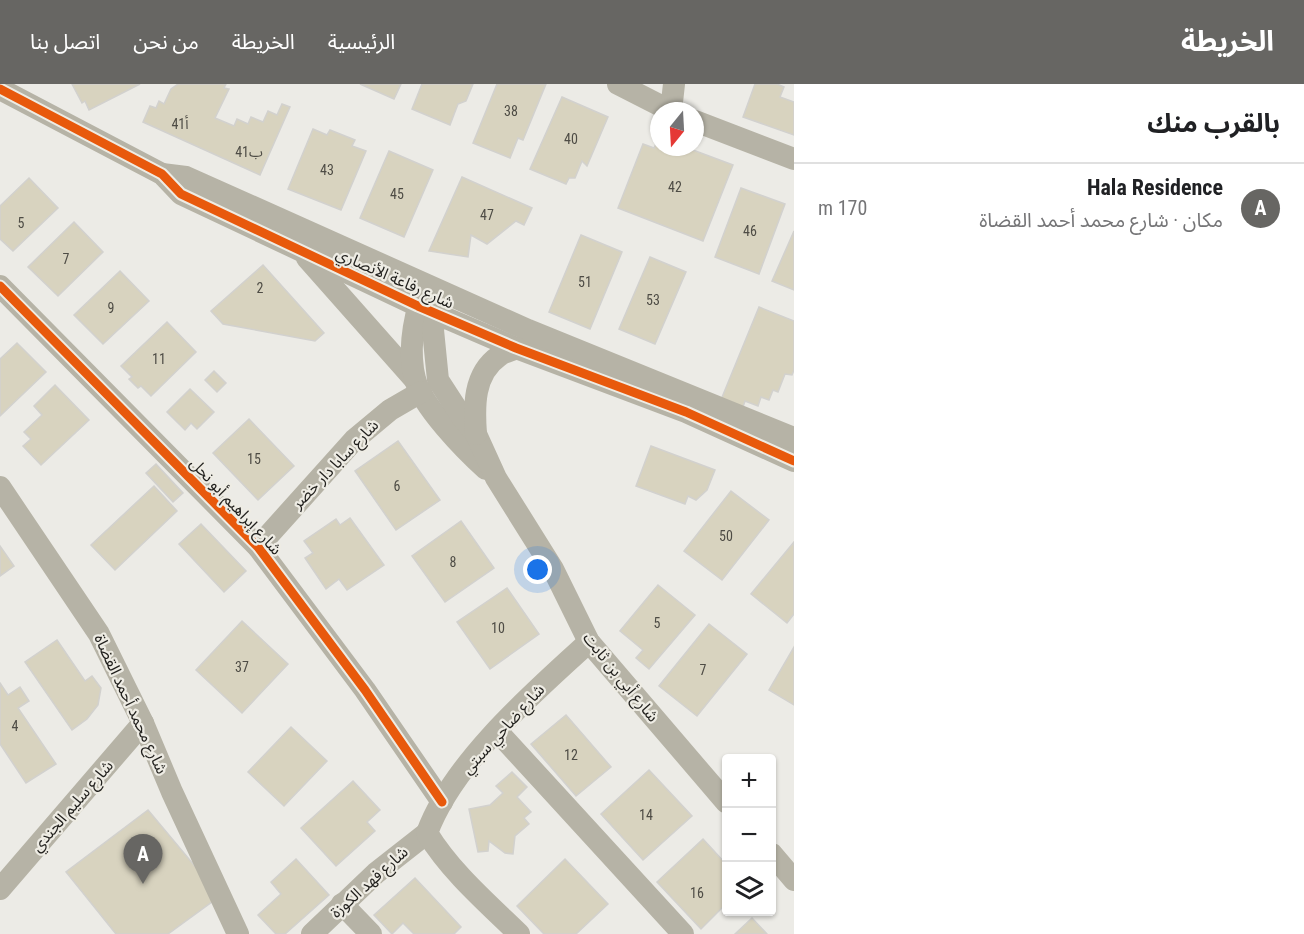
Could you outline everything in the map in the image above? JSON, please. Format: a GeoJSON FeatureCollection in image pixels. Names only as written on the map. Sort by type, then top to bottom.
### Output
{"type":"FeatureCollection","features":[{"type":"Feature","properties":{"kind":"street"},"geometry":{"type":"LineString","coordinates":[[618,84],[653,102]]}},
{"type":"Feature","properties":{"kind":"street"},"geometry":{"type":"LineString","coordinates":[[672,102],[674,84]]}},
{"type":"Feature","properties":{"kind":"street","name":"شارع رفاعة الأنصاري"},"geometry":{"type":"LineString","coordinates":[[0,89],[162,174],[181,194],[300,251],[430,299],[528,330],[794,438]]}},
{"type":"Feature","properties":{"kind":"street"},"geometry":{"type":"LineString","coordinates":[[704,124],[794,159]]}},
{"type":"Feature","properties":{"kind":"street","name":"شارع رفاعة الأنصاري"},"geometry":{"type":"LineString","coordinates":[[162,174],[186,177],[430,299],[516,348],[686,412],[794,461]]}},
{"type":"Feature","properties":{"kind":"street","name":"شارع أبي بن ثابت"},"geometry":{"type":"LineString","coordinates":[[300,251],[418,386],[452,434],[496,478]]}},
{"type":"Feature","properties":{"kind":"street","name":"شارع إبراهيم أبو نحل"},"geometry":{"type":"LineString","coordinates":[[0,286],[258,547],[365,690],[442,802]]}},
{"type":"Feature","properties":{"kind":"street"},"geometry":{"type":"LineString","coordinates":[[418,386],[412,349],[430,299]]}},
{"type":"Feature","properties":{"kind":"street","name":"شارع أبي بن ثابت"},"geometry":{"type":"LineString","coordinates":[[430,299],[438,380],[476,434],[496,478],[553,569],[589,642],[722,797]]}},
{"type":"Feature","properties":{"kind":"street"},"geometry":{"type":"LineString","coordinates":[[476,434],[475,397],[481,378],[498,356],[516,348]]}},
{"type":"Feature","properties":{"kind":"street","name":"شارع سابا دار خضر"},"geometry":{"type":"LineString","coordinates":[[258,547],[354,440],[418,386]]}},
{"type":"Feature","properties":{"kind":"street","name":"شارع محمد أحمد القضاة"},"geometry":{"type":"LineString","coordinates":[[0,487],[99,634],[143,723],[172,792],[238,934]]}},
{"type":"Feature","properties":{"kind":"street","name":"شارع ضاحي سبتي"},"geometry":{"type":"LineString","coordinates":[[427,832],[442,802],[471,760],[539,688],[589,642]]}},
{"type":"Feature","properties":{"kind":"street","name":"شارع سليم الجندي"},"geometry":{"type":"LineString","coordinates":[[0,890],[143,723]]}},
{"type":"Feature","properties":{"kind":"street"},"geometry":{"type":"LineString","coordinates":[[497,731],[683,934]]}},
{"type":"Feature","properties":{"kind":"street"},"geometry":{"type":"LineString","coordinates":[[427,832],[459,874],[519,934]]}},
{"type":"Feature","properties":{"kind":"street","name":"شارع فهد الكوزة"},"geometry":{"type":"LineString","coordinates":[[312,934],[384,866],[427,832]]}},
{"type":"Feature","properties":{"kind":"street"},"geometry":{"type":"LineString","coordinates":[[776,860],[794,880]]}},
{"type":"Feature","properties":{"kind":"street"},"geometry":{"type":"LineString","coordinates":[[342,904],[371,934]]}},
{"type":"Feature","properties":{"kind":"building"},"geometry":{"type":"Polygon","coordinates":[[[72,84],[140,84],[89,110],[85,101],[82,103],[72,84]]]}},
{"type":"Feature","properties":{"kind":"building"},"geometry":{"type":"Polygon","coordinates":[[[178,84],[226,84],[224,88],[229,89],[215,118],[234,126],[237,119],[248,124],[251,117],[263,122],[268,111],[277,115],[282,104],[290,107],[260,175],[143,122],[150,106],[156,108],[159,101],[164,104],[171,89],[178,84]]]}},
{"type":"Feature","properties":{"kind":"building"},"geometry":{"type":"Polygon","coordinates":[[[360,84],[401,84],[394,99],[360,84]]]}},
{"type":"Feature","properties":{"kind":"building"},"geometry":{"type":"Polygon","coordinates":[[[422,84],[473,84],[466,101],[458,104],[450,125],[412,109],[422,84]]]}},
{"type":"Feature","properties":{"kind":"building"},"geometry":{"type":"Polygon","coordinates":[[[497,84],[546,84],[523,140],[518,138],[510,158],[473,143],[497,84]]]}},
{"type":"Feature","properties":{"kind":"building"},"geometry":{"type":"Polygon","coordinates":[[[755,84],[777,84],[784,87],[780,97],[794,102],[794,135],[743,117],[755,84]]]}},
{"type":"Feature","properties":{"kind":"building"},"geometry":{"type":"Polygon","coordinates":[[[562,97],[608,117],[587,166],[582,161],[575,178],[569,178],[566,184],[530,169],[562,97]]]}},
{"type":"Feature","properties":{"kind":"building"},"geometry":{"type":"Polygon","coordinates":[[[313,129],[327,135],[330,130],[355,140],[352,146],[366,151],[341,210],[288,189],[313,129]]]}},
{"type":"Feature","properties":{"kind":"building"},"geometry":{"type":"Polygon","coordinates":[[[643,144],[650,147],[650,156],[704,156],[704,154],[733,165],[703,241],[618,208],[643,144]]]}},
{"type":"Feature","properties":{"kind":"building"},"geometry":{"type":"Polygon","coordinates":[[[389,151],[433,170],[404,237],[360,218],[389,151]]]}},
{"type":"Feature","properties":{"kind":"building"},"geometry":{"type":"Polygon","coordinates":[[[462,177],[532,208],[524,225],[516,221],[487,244],[471,235],[468,257],[429,251],[462,177]]]}},
{"type":"Feature","properties":{"kind":"building"},"geometry":{"type":"Polygon","coordinates":[[[29,178],[58,208],[13,251],[0,239],[0,206],[29,178]]]}},
{"type":"Feature","properties":{"kind":"building"},"geometry":{"type":"Polygon","coordinates":[[[741,188],[785,204],[759,274],[715,257],[741,188]]]}},
{"type":"Feature","properties":{"kind":"building"},"geometry":{"type":"Polygon","coordinates":[[[74,222],[103,252],[58,296],[28,267],[74,222]]]}},
{"type":"Feature","properties":{"kind":"building"},"geometry":{"type":"Polygon","coordinates":[[[794,231],[794,290],[772,281],[794,231]]]}},
{"type":"Feature","properties":{"kind":"building"},"geometry":{"type":"Polygon","coordinates":[[[581,235],[622,252],[590,329],[549,312],[581,235]]]}},
{"type":"Feature","properties":{"kind":"building"},"geometry":{"type":"Polygon","coordinates":[[[650,257],[686,272],[655,344],[619,329],[650,257]]]}},
{"type":"Feature","properties":{"kind":"building"},"geometry":{"type":"Polygon","coordinates":[[[263,265],[324,333],[315,341],[223,324],[211,311],[263,265]]]}},
{"type":"Feature","properties":{"kind":"building"},"geometry":{"type":"Polygon","coordinates":[[[120,271],[149,301],[103,344],[74,315],[120,271]]]}},
{"type":"Feature","properties":{"kind":"building"},"geometry":{"type":"Polygon","coordinates":[[[759,307],[794,321],[794,370],[792,375],[785,374],[778,392],[773,390],[769,400],[761,397],[758,406],[745,401],[740,416],[718,407],[759,307]]]}},
{"type":"Feature","properties":{"kind":"building"},"geometry":{"type":"Polygon","coordinates":[[[167,322],[196,352],[151,396],[129,379],[132,377],[121,366],[167,322]]]}},
{"type":"Feature","properties":{"kind":"building"},"geometry":{"type":"Polygon","coordinates":[[[17,343],[46,372],[0,416],[0,359],[17,343]]]}},
{"type":"Feature","properties":{"kind":"building"},"geometry":{"type":"Polygon","coordinates":[[[214,371],[226,383],[217,392],[205,380],[214,371]]]}},
{"type":"Feature","properties":{"kind":"building"},"geometry":{"type":"Polygon","coordinates":[[[55,385],[89,420],[41,465],[23,446],[31,439],[24,432],[42,415],[34,406],[55,385]]]}},
{"type":"Feature","properties":{"kind":"building"},"geometry":{"type":"Polygon","coordinates":[[[190,389],[214,412],[197,429],[191,423],[185,430],[167,412],[190,389]]]}},
{"type":"Feature","properties":{"kind":"building"},"geometry":{"type":"Polygon","coordinates":[[[249,419],[294,466],[258,500],[213,453],[249,419]]]}},
{"type":"Feature","properties":{"kind":"building"},"geometry":{"type":"Polygon","coordinates":[[[398,441],[440,500],[396,530],[355,471],[398,441]]]}},
{"type":"Feature","properties":{"kind":"building"},"geometry":{"type":"Polygon","coordinates":[[[651,446],[715,470],[707,490],[696,500],[688,496],[685,504],[636,486],[651,446]]]}},
{"type":"Feature","properties":{"kind":"building"},"geometry":{"type":"Polygon","coordinates":[[[156,464],[183,493],[173,502],[146,473],[156,464]]]}},
{"type":"Feature","properties":{"kind":"building"},"geometry":{"type":"Polygon","coordinates":[[[154,486],[177,511],[115,570],[91,545],[154,486]]]}},
{"type":"Feature","properties":{"kind":"building"},"geometry":{"type":"Polygon","coordinates":[[[731,491],[769,520],[722,580],[684,551],[731,491]]]}},
{"type":"Feature","properties":{"kind":"building"},"geometry":{"type":"Polygon","coordinates":[[[350,518],[384,565],[347,590],[339,579],[326,589],[305,558],[313,553],[304,541],[336,519],[340,525],[350,518]]]}},
{"type":"Feature","properties":{"kind":"building"},"geometry":{"type":"Polygon","coordinates":[[[461,521],[494,568],[445,602],[412,556],[461,521]]]}},
{"type":"Feature","properties":{"kind":"building"},"geometry":{"type":"Polygon","coordinates":[[[201,524],[246,571],[224,592],[179,544],[201,524]]]}},
{"type":"Feature","properties":{"kind":"building"},"geometry":{"type":"Polygon","coordinates":[[[794,542],[794,614],[787,623],[751,594],[794,542]]]}},
{"type":"Feature","properties":{"kind":"building"},"geometry":{"type":"Polygon","coordinates":[[[0,546],[14,566],[0,576],[0,546]]]}},
{"type":"Feature","properties":{"kind":"building"},"geometry":{"type":"Polygon","coordinates":[[[658,585],[695,615],[649,669],[636,658],[643,650],[620,631],[658,585]]]}},
{"type":"Feature","properties":{"kind":"building"},"geometry":{"type":"Polygon","coordinates":[[[507,588],[539,634],[490,669],[457,622],[507,588]]]}},
{"type":"Feature","properties":{"kind":"building"},"geometry":{"type":"Polygon","coordinates":[[[242,621],[288,664],[242,713],[196,670],[242,621]]]}},
{"type":"Feature","properties":{"kind":"building"},"geometry":{"type":"Polygon","coordinates":[[[709,624],[747,654],[697,716],[659,686],[709,624]]]}},
{"type":"Feature","properties":{"kind":"building"},"geometry":{"type":"Polygon","coordinates":[[[57,640],[85,681],[92,676],[101,688],[98,705],[87,719],[72,730],[25,662],[57,640]]]}},
{"type":"Feature","properties":{"kind":"building"},"geometry":{"type":"Polygon","coordinates":[[[794,647],[794,705],[769,690],[794,647]]]}},
{"type":"Feature","properties":{"kind":"building"},"geometry":{"type":"Polygon","coordinates":[[[0,683],[8,695],[20,687],[29,701],[18,708],[56,764],[26,783],[0,744],[0,683]]]}},
{"type":"Feature","properties":{"kind":"building"},"geometry":{"type":"Polygon","coordinates":[[[566,715],[611,767],[576,796],[531,744],[566,715]]]}},
{"type":"Feature","properties":{"kind":"building"},"geometry":{"type":"Polygon","coordinates":[[[291,727],[327,761],[284,806],[248,772],[291,727]]]}},
{"type":"Feature","properties":{"kind":"building"},"geometry":{"type":"Polygon","coordinates":[[[649,770],[692,816],[643,860],[601,814],[649,770]]]}},
{"type":"Feature","properties":{"kind":"building"},"geometry":{"type":"Polygon","coordinates":[[[512,772],[527,787],[517,797],[531,812],[524,818],[529,824],[515,836],[513,854],[505,853],[489,841],[488,851],[478,852],[469,809],[490,805],[503,793],[496,786],[512,772]]]}},
{"type":"Feature","properties":{"kind":"building"},"geometry":{"type":"Polygon","coordinates":[[[353,781],[380,810],[367,822],[375,831],[336,866],[301,828],[353,781]]]}},
{"type":"Feature","properties":{"kind":"building"},"geometry":{"type":"Polygon","coordinates":[[[148,810],[220,896],[168,934],[116,934],[66,872],[148,810]]]}},
{"type":"Feature","properties":{"kind":"building"},"geometry":{"type":"Polygon","coordinates":[[[703,839],[722,860],[722,908],[701,929],[657,882],[703,839]]]}},
{"type":"Feature","properties":{"kind":"building"},"geometry":{"type":"Polygon","coordinates":[[[296,859],[329,895],[285,934],[276,934],[258,915],[281,894],[271,882],[296,859]]]}},
{"type":"Feature","properties":{"kind":"building"},"geometry":{"type":"Polygon","coordinates":[[[565,859],[608,904],[576,934],[544,934],[517,906],[565,859]]]}},
{"type":"Feature","properties":{"kind":"building"},"geometry":{"type":"Polygon","coordinates":[[[415,878],[461,927],[454,934],[414,934],[403,923],[392,934],[374,915],[415,878]]]}},
{"type":"Feature","properties":{"kind":"building"},"geometry":{"type":"Polygon","coordinates":[[[752,918],[767,934],[735,934],[752,918]]]}},
{"type":"Feature","properties":{"kind":"cycle path"},"geometry":{"type":"LineString","coordinates":[[0,89],[162,174],[181,194],[418,306],[516,348],[686,412],[794,461]]}},
{"type":"Feature","properties":{"kind":"cycle path"},"geometry":{"type":"LineString","coordinates":[[0,286],[258,547],[365,690],[442,802]]}},
{"type":"Feature","properties":{"kind":"place","name":"Hala Residence"},"geometry":{"type":"Point","coordinates":[143,884]}}]}
